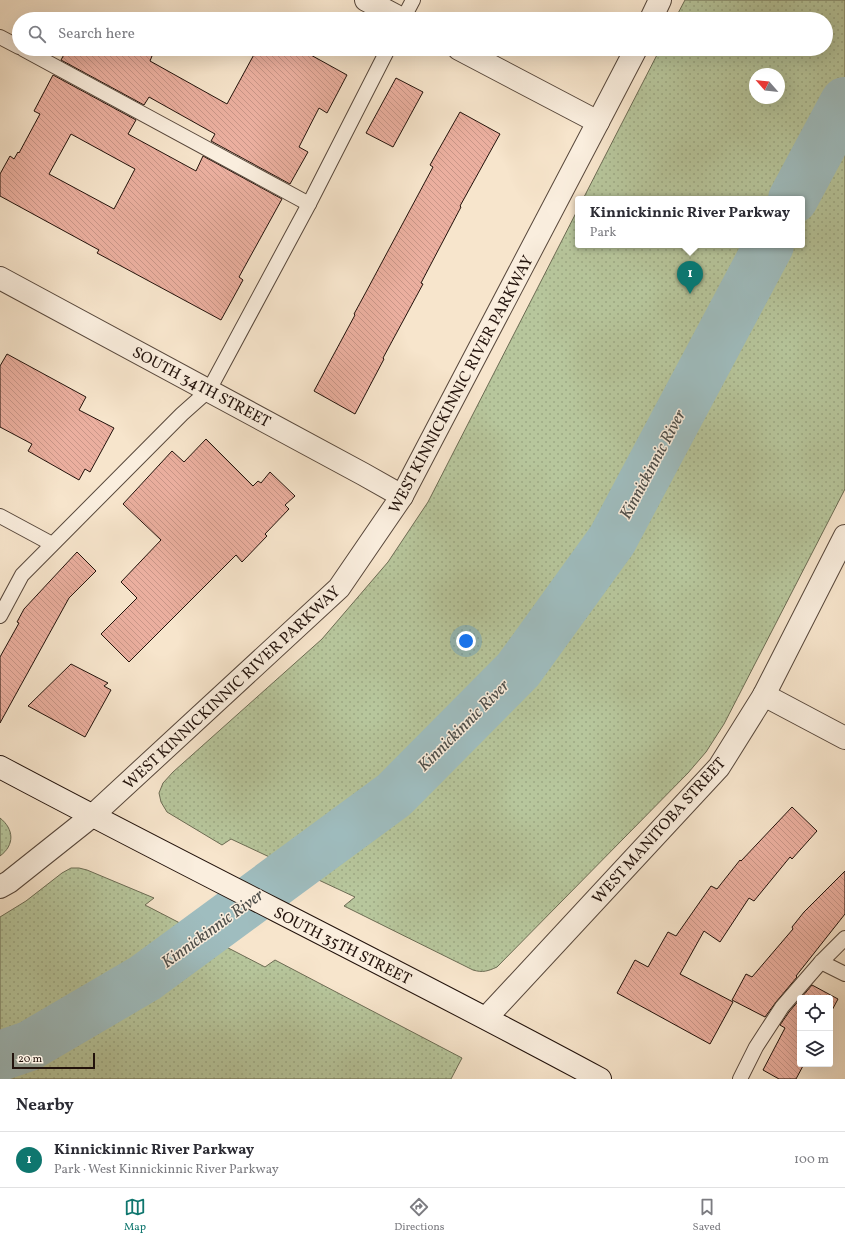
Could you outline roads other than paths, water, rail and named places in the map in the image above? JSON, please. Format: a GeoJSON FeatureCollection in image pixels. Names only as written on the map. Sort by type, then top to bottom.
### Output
{"type":"FeatureCollection","features":[{"type":"Feature","properties":{"kind":"street"},"geometry":{"type":"LineString","coordinates":[[366,0],[389,12]]}},
{"type":"Feature","properties":{"kind":"street"},"geometry":{"type":"LineString","coordinates":[[654,12],[660,0]]}},
{"type":"Feature","properties":{"kind":"street"},"geometry":{"type":"LineString","coordinates":[[472,56],[598,122]]}},
{"type":"Feature","properties":{"kind":"street","name":"WEST KINNICKINNIC RIVER PARKWAY"},"geometry":{"type":"LineString","coordinates":[[0,887],[9,882],[92,816],[340,588],[402,496],[632,56]]}},
{"type":"Feature","properties":{"kind":"street","name":"SOUTH 34TH STREET"},"geometry":{"type":"LineString","coordinates":[[0,278],[402,496]]}},
{"type":"Feature","properties":{"kind":"street","name":"WEST MANITOBA STREET"},"geometry":{"type":"LineString","coordinates":[[486,1018],[719,767],[764,695],[845,536]]}},
{"type":"Feature","properties":{"kind":"street"},"geometry":{"type":"LineString","coordinates":[[764,695],[845,738]]}},
{"type":"Feature","properties":{"kind":"street","name":"SOUTH 35TH STREET"},"geometry":{"type":"LineString","coordinates":[[0,767],[195,870],[486,1018],[600,1079]]}},
{"type":"Feature","properties":{"kind":"lane"},"geometry":{"type":"LineString","coordinates":[[407,12],[413,0]]}},
{"type":"Feature","properties":{"kind":"lane"},"geometry":{"type":"LineString","coordinates":[[0,37],[12,43]]}},
{"type":"Feature","properties":{"kind":"lane"},"geometry":{"type":"LineString","coordinates":[[36,56],[309,204]]}},
{"type":"Feature","properties":{"kind":"lane"},"geometry":{"type":"LineString","coordinates":[[0,616],[22,575],[182,414],[209,390],[309,204],[384,56]]}},
{"type":"Feature","properties":{"kind":"lane"},"geometry":{"type":"LineString","coordinates":[[0,516],[52,544]]}},
{"type":"Feature","properties":{"kind":"lane"},"geometry":{"type":"LineString","coordinates":[[740,1079],[756,1047],[782,1007],[821,962],[845,938]]}},
{"type":"Feature","properties":{"kind":"lane"},"geometry":{"type":"LineString","coordinates":[[821,962],[845,974]]}},
{"type":"Feature","properties":{"kind":"waterway","name":"Kinnickinnic River"},"geometry":{"type":"LineString","coordinates":[[795,196],[845,102]]}},
{"type":"Feature","properties":{"kind":"waterway","name":"Kinnickinnic River"},"geometry":{"type":"LineString","coordinates":[[0,1056],[29,1046],[145,978],[394,795],[518,670],[612,540],[767,248]]}},
{"type":"Feature","properties":{"kind":"place","name":"Kinnickinnic River Parkway"},"geometry":{"type":"Point","coordinates":[690,294]}}]}
